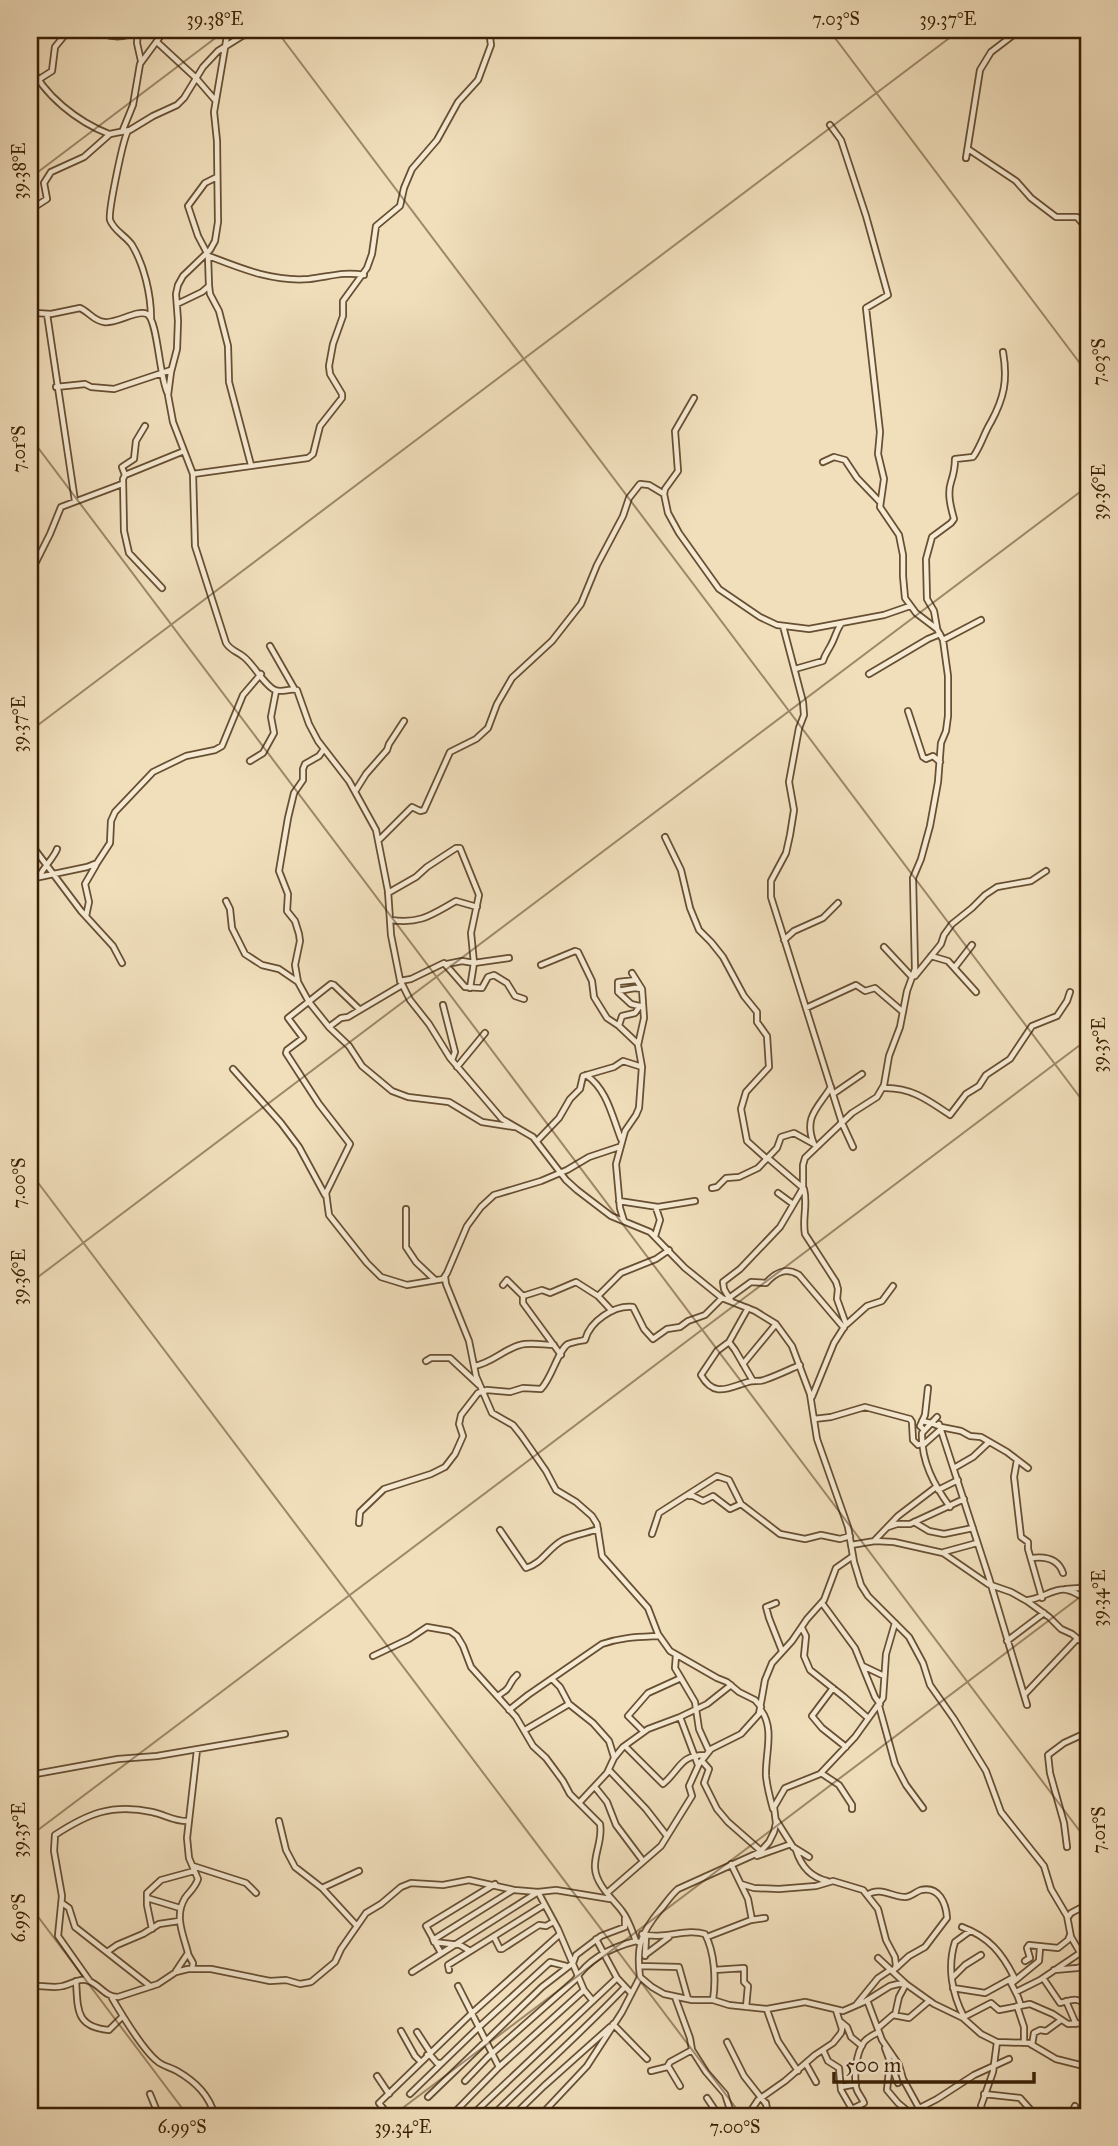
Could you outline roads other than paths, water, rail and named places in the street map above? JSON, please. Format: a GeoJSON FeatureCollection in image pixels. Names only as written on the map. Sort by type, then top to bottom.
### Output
{"type":"FeatureCollection","features":[{"type":"Feature","properties":{"kind":"street"},"geometry":{"type":"LineString","coordinates":[[38,80],[52,71],[55,47],[69,30]]}},
{"type":"Feature","properties":{"kind":"street"},"geometry":{"type":"LineString","coordinates":[[94,30],[103,35],[114,36],[131,34],[137,30]]}},
{"type":"Feature","properties":{"kind":"street"},"geometry":{"type":"LineString","coordinates":[[137,30],[141,62],[125,131],[110,219],[131,244],[147,285],[161,374],[173,422],[193,474],[195,547],[223,638],[232,651],[243,656],[276,691]]}},
{"type":"Feature","properties":{"kind":"street"},"geometry":{"type":"LineString","coordinates":[[141,62],[164,30]]}},
{"type":"Feature","properties":{"kind":"street"},"geometry":{"type":"LineString","coordinates":[[168,395],[178,341],[176,292],[181,279],[207,255],[215,241],[218,222],[215,100],[228,30]]}},
{"type":"Feature","properties":{"kind":"street"},"geometry":{"type":"LineString","coordinates":[[30,210],[47,199],[44,183],[51,172],[85,157],[110,135],[125,131],[181,102],[195,78],[227,44],[244,33],[265,30]]}},
{"type":"Feature","properties":{"kind":"street"},"geometry":{"type":"LineString","coordinates":[[193,474],[308,458],[313,454],[320,426],[342,398],[330,374],[330,354],[342,323],[343,301],[364,275],[372,254],[376,226],[400,206],[412,169],[437,140],[458,102],[478,80],[491,46],[489,30]]}},
{"type":"Feature","properties":{"kind":"street"},"geometry":{"type":"LineString","coordinates":[[966,158],[980,70],[991,52],[1012,36],[1015,30]]}},
{"type":"Feature","properties":{"kind":"street"},"geometry":{"type":"LineString","coordinates":[[157,42],[215,100]]}},
{"type":"Feature","properties":{"kind":"street"},"geometry":{"type":"LineString","coordinates":[[30,64],[38,80],[66,108],[110,135]]}},
{"type":"Feature","properties":{"kind":"street"},"geometry":{"type":"LineString","coordinates":[[830,125],[841,140],[888,295],[866,308],[880,432],[878,454],[884,479],[880,503]]}},
{"type":"Feature","properties":{"kind":"street"},"geometry":{"type":"LineString","coordinates":[[968,149],[1016,180],[1031,198],[1056,217],[1077,217],[1088,230]]}},
{"type":"Feature","properties":{"kind":"street"},"geometry":{"type":"LineString","coordinates":[[217,177],[203,186],[188,206],[207,255],[210,294],[219,311],[226,335],[230,356],[229,382],[251,466]]}},
{"type":"Feature","properties":{"kind":"street"},"geometry":{"type":"LineString","coordinates":[[207,255],[273,278],[307,279],[347,272],[364,275]]}},
{"type":"Feature","properties":{"kind":"street"},"geometry":{"type":"LineString","coordinates":[[177,304],[209,286]]}},
{"type":"Feature","properties":{"kind":"street"},"geometry":{"type":"LineString","coordinates":[[30,315],[78,308],[95,319],[106,322],[139,313],[145,313],[151,318]]}},
{"type":"Feature","properties":{"kind":"street"},"geometry":{"type":"LineString","coordinates":[[47,314],[75,501]]}},
{"type":"Feature","properties":{"kind":"street"},"geometry":{"type":"LineString","coordinates":[[845,1326],[837,1298],[836,1282],[805,1234],[807,1201],[803,1187],[803,1162],[815,1146],[860,1107],[877,1097],[883,1088],[889,1056],[912,978],[916,958],[913,935],[913,877],[928,833],[941,743],[948,716],[948,676],[943,640],[927,598],[925,562],[932,537],[954,519],[950,504],[950,486],[955,475],[955,458],[972,457],[997,415],[1005,383],[1006,365],[1003,352]]}},
{"type":"Feature","properties":{"kind":"street"},"geometry":{"type":"LineString","coordinates":[[56,387],[85,384],[114,388],[171,370]]}},
{"type":"Feature","properties":{"kind":"street"},"geometry":{"type":"LineString","coordinates":[[694,398],[675,431],[678,471],[667,485],[664,494],[668,513],[678,533],[719,589],[760,617],[783,626],[809,629],[884,615],[910,606]]}},
{"type":"Feature","properties":{"kind":"street"},"geometry":{"type":"LineString","coordinates":[[145,426],[136,441],[134,459],[122,467],[125,475],[122,484],[124,531],[129,553],[162,588]]}},
{"type":"Feature","properties":{"kind":"street"},"geometry":{"type":"LineString","coordinates":[[125,475],[184,451]]}},
{"type":"Feature","properties":{"kind":"street"},"geometry":{"type":"LineString","coordinates":[[823,462],[834,457],[845,460],[880,503],[899,536],[903,555],[904,595],[910,606],[938,630]]}},
{"type":"Feature","properties":{"kind":"street"},"geometry":{"type":"LineString","coordinates":[[36,562],[61,507],[122,484]]}},
{"type":"Feature","properties":{"kind":"street"},"geometry":{"type":"LineString","coordinates":[[380,839],[412,806],[419,811],[424,810],[450,752],[488,728],[497,704],[512,678],[547,647],[578,609],[635,488],[639,484],[649,485],[664,494]]}},
{"type":"Feature","properties":{"kind":"street"},"geometry":{"type":"LineString","coordinates":[[943,640],[981,620]]}},
{"type":"Feature","properties":{"kind":"street"},"geometry":{"type":"LineString","coordinates":[[795,670],[823,661],[843,622]]}},
{"type":"Feature","properties":{"kind":"street"},"geometry":{"type":"LineString","coordinates":[[783,626],[804,707],[789,782],[793,816],[786,853],[772,879],[772,901],[842,1123],[853,1147]]}},
{"type":"Feature","properties":{"kind":"street"},"geometry":{"type":"LineString","coordinates":[[869,674],[928,639],[938,630]]}},
{"type":"Feature","properties":{"kind":"street"},"geometry":{"type":"LineString","coordinates":[[270,646],[300,694],[313,733],[355,791],[380,839],[391,935],[401,983],[457,1067],[496,1114],[514,1127]]}},
{"type":"Feature","properties":{"kind":"street"},"geometry":{"type":"LineString","coordinates":[[86,916],[89,905],[85,884],[110,844],[112,817],[119,807],[157,768],[222,746],[243,695],[261,674]]}},
{"type":"Feature","properties":{"kind":"street"},"geometry":{"type":"LineString","coordinates":[[276,691],[295,688]]}},
{"type":"Feature","properties":{"kind":"street"},"geometry":{"type":"LineString","coordinates":[[250,761],[263,753],[274,733],[271,717],[276,691]]}},
{"type":"Feature","properties":{"kind":"street"},"geometry":{"type":"LineString","coordinates":[[908,711],[923,757],[926,759],[933,756],[940,762]]}},
{"type":"Feature","properties":{"kind":"street"},"geometry":{"type":"LineString","coordinates":[[355,791],[387,750],[404,721]]}},
{"type":"Feature","properties":{"kind":"street"},"geometry":{"type":"LineString","coordinates":[[324,749],[304,766],[303,780],[295,793],[288,818],[279,871],[288,894],[287,911],[295,921],[299,934],[295,965],[298,982],[309,1002],[349,1046],[365,1069],[397,1094],[449,1102],[482,1122],[514,1127],[529,1133],[572,1186],[604,1211],[642,1227],[685,1268],[728,1299],[776,1324],[792,1346],[811,1398],[819,1446],[850,1536],[856,1572],[864,1590],[909,1637],[923,1663],[931,1687],[986,1771],[1002,1814],[1045,1867],[1051,1889],[1068,1918],[1070,1934],[1088,1966],[1053,1970]]}},
{"type":"Feature","properties":{"kind":"street"},"geometry":{"type":"LineString","coordinates":[[665,837],[681,870],[698,929],[726,962],[742,992],[757,1012],[757,1022],[767,1036],[769,1067],[748,1089],[741,1105],[746,1140],[803,1187]]}},
{"type":"Feature","properties":{"kind":"street"},"geometry":{"type":"LineString","coordinates":[[30,843],[86,916],[113,946],[122,963]]}},
{"type":"Feature","properties":{"kind":"street"},"geometry":{"type":"LineString","coordinates":[[388,893],[459,847],[479,895],[471,933],[474,962],[470,988]]}},
{"type":"Feature","properties":{"kind":"street"},"geometry":{"type":"LineString","coordinates":[[40,875],[57,849]]}},
{"type":"Feature","properties":{"kind":"street"},"geometry":{"type":"LineString","coordinates":[[30,879],[99,862]]}},
{"type":"Feature","properties":{"kind":"street"},"geometry":{"type":"LineString","coordinates":[[912,978],[941,944],[944,935],[955,921],[991,890],[1031,881],[1046,871]]}},
{"type":"Feature","properties":{"kind":"street"},"geometry":{"type":"LineString","coordinates":[[226,901],[230,909],[232,928],[245,954],[262,965],[279,968],[298,982]]}},
{"type":"Feature","properties":{"kind":"street"},"geometry":{"type":"LineString","coordinates":[[391,920],[420,920],[456,901],[477,907]]}},
{"type":"Feature","properties":{"kind":"street"},"geometry":{"type":"LineString","coordinates":[[784,941],[794,931],[823,918],[838,903]]}},
{"type":"Feature","properties":{"kind":"street"},"geometry":{"type":"LineString","coordinates":[[955,967],[972,945]]}},
{"type":"Feature","properties":{"kind":"street"},"geometry":{"type":"LineString","coordinates":[[884,947],[912,978]]}},
{"type":"Feature","properties":{"kind":"street"},"geometry":{"type":"LineString","coordinates":[[541,965],[578,952],[592,981],[594,997],[607,1018],[638,1045]]}},
{"type":"Feature","properties":{"kind":"street"},"geometry":{"type":"LineString","coordinates":[[930,956],[945,959],[976,992]]}},
{"type":"Feature","properties":{"kind":"street"},"geometry":{"type":"LineString","coordinates":[[329,1027],[401,983],[442,963],[509,958]]}},
{"type":"Feature","properties":{"kind":"street"},"geometry":{"type":"LineString","coordinates":[[447,964],[465,987],[482,988],[488,977],[494,975],[507,983],[515,996],[524,999]]}},
{"type":"Feature","properties":{"kind":"street"},"geometry":{"type":"LineString","coordinates":[[625,1221],[621,1213],[616,1170],[619,1147],[639,1108],[642,1067],[638,1045],[643,1024],[642,989],[632,973]]}},
{"type":"Feature","properties":{"kind":"street"},"geometry":{"type":"LineString","coordinates":[[637,980],[618,982],[618,991],[629,1002],[642,1007]]}},
{"type":"Feature","properties":{"kind":"street"},"geometry":{"type":"LineString","coordinates":[[359,1009],[333,984],[288,1018],[303,1038],[286,1053],[319,1104],[350,1144],[327,1189],[329,1215],[379,1275],[407,1285],[441,1280],[467,1226],[487,1200],[496,1194],[536,1182],[592,1156],[619,1147]]}},
{"type":"Feature","properties":{"kind":"street"},"geometry":{"type":"LineString","coordinates":[[806,1008],[856,985],[865,991],[877,989],[903,1012]]}},
{"type":"Feature","properties":{"kind":"street"},"geometry":{"type":"LineString","coordinates":[[618,991],[642,989]]}},
{"type":"Feature","properties":{"kind":"street"},"geometry":{"type":"LineString","coordinates":[[883,1088],[915,1092],[951,1114],[966,1094],[979,1086],[986,1075],[1008,1060],[1034,1025],[1057,1015],[1070,992]]}},
{"type":"Feature","properties":{"kind":"street"},"geometry":{"type":"LineString","coordinates":[[443,1005],[455,1052],[452,1060]]}},
{"type":"Feature","properties":{"kind":"street"},"geometry":{"type":"LineString","coordinates":[[618,1026],[622,1016],[635,1013],[642,1007]]}},
{"type":"Feature","properties":{"kind":"street"},"geometry":{"type":"LineString","coordinates":[[457,1067],[485,1033]]}},
{"type":"Feature","properties":{"kind":"street"},"geometry":{"type":"LineString","coordinates":[[537,1141],[580,1089],[582,1077],[614,1067],[623,1061],[642,1067]]}},
{"type":"Feature","properties":{"kind":"street"},"geometry":{"type":"LineString","coordinates":[[233,1069],[299,1147],[326,1195]]}},
{"type":"Feature","properties":{"kind":"street"},"geometry":{"type":"LineString","coordinates":[[833,1094],[862,1074]]}},
{"type":"Feature","properties":{"kind":"street"},"geometry":{"type":"LineString","coordinates":[[586,1075],[604,1095],[622,1140]]}},
{"type":"Feature","properties":{"kind":"street"},"geometry":{"type":"LineString","coordinates":[[815,1146],[809,1131],[811,1116],[831,1087]]}},
{"type":"Feature","properties":{"kind":"street"},"geometry":{"type":"LineString","coordinates":[[712,1188],[726,1178],[739,1177],[758,1168],[777,1148],[779,1139],[787,1134],[796,1134],[815,1146]]}},
{"type":"Feature","properties":{"kind":"street"},"geometry":{"type":"LineString","coordinates":[[728,1299],[723,1287],[724,1281],[740,1269],[779,1229],[803,1187]]}},
{"type":"Feature","properties":{"kind":"street"},"geometry":{"type":"LineString","coordinates":[[778,1193],[793,1204]]}},
{"type":"Feature","properties":{"kind":"street"},"geometry":{"type":"LineString","coordinates":[[619,1201],[656,1207],[695,1202]]}},
{"type":"Feature","properties":{"kind":"street"},"geometry":{"type":"LineString","coordinates":[[655,1237],[660,1220],[656,1207]]}},
{"type":"Feature","properties":{"kind":"street"},"geometry":{"type":"LineString","coordinates":[[406,1209],[406,1247],[414,1260],[435,1280]]}},
{"type":"Feature","properties":{"kind":"street"},"geometry":{"type":"LineString","coordinates":[[598,1296],[624,1271],[656,1259],[669,1250]]}},
{"type":"Feature","properties":{"kind":"street"},"geometry":{"type":"LineString","coordinates":[[426,1361],[431,1358],[450,1358],[481,1388],[510,1392],[523,1388],[541,1389],[567,1345],[585,1339],[588,1331],[612,1311],[633,1307],[644,1329],[653,1339],[667,1329],[705,1315],[751,1282],[766,1283],[782,1270],[799,1275],[845,1326]]}},
{"type":"Feature","properties":{"kind":"street"},"geometry":{"type":"LineString","coordinates":[[445,1276],[469,1342],[481,1388],[493,1414],[513,1425],[546,1471],[555,1489],[586,1510],[595,1520],[602,1556],[648,1608],[659,1636],[670,1651],[755,1700],[761,1708],[767,1720],[769,1742],[766,1776],[775,1816],[790,1844],[810,1857]]}},
{"type":"Feature","properties":{"kind":"street"},"geometry":{"type":"LineString","coordinates":[[503,1285],[507,1280],[523,1296],[523,1303],[561,1355]]}},
{"type":"Feature","properties":{"kind":"street"},"geometry":{"type":"LineString","coordinates":[[523,1296],[542,1290],[550,1293],[576,1282],[598,1296],[612,1311]]}},
{"type":"Feature","properties":{"kind":"street"},"geometry":{"type":"LineString","coordinates":[[811,1398],[834,1343],[845,1326],[868,1306],[882,1301],[894,1286]]}},
{"type":"Feature","properties":{"kind":"street"},"geometry":{"type":"LineString","coordinates":[[748,1308],[729,1342],[717,1350],[702,1371],[701,1375],[706,1384],[723,1389],[764,1380],[800,1366]]}},
{"type":"Feature","properties":{"kind":"street"},"geometry":{"type":"LineString","coordinates":[[743,1364],[776,1324]]}},
{"type":"Feature","properties":{"kind":"street"},"geometry":{"type":"LineString","coordinates":[[729,1342],[753,1381]]}},
{"type":"Feature","properties":{"kind":"street"},"geometry":{"type":"LineString","coordinates":[[474,1366],[489,1363],[523,1344],[554,1345]]}},
{"type":"Feature","properties":{"kind":"street"},"geometry":{"type":"LineString","coordinates":[[359,1523],[359,1512],[384,1489],[431,1474],[449,1463],[463,1436],[459,1424],[461,1414],[481,1388]]}},
{"type":"Feature","properties":{"kind":"street"},"geometry":{"type":"LineString","coordinates":[[924,1430],[920,1427],[925,1415],[928,1388]]}},
{"type":"Feature","properties":{"kind":"street"},"geometry":{"type":"LineString","coordinates":[[814,1419],[868,1407],[910,1419],[913,1440],[918,1445],[923,1444],[940,1427]]}},
{"type":"Feature","properties":{"kind":"street"},"geometry":{"type":"LineString","coordinates":[[937,1417],[924,1430],[924,1456],[937,1488],[950,1507]]}},
{"type":"Feature","properties":{"kind":"street"},"geometry":{"type":"LineString","coordinates":[[922,1421],[980,1437],[1028,1468]]}},
{"type":"Feature","properties":{"kind":"street"},"geometry":{"type":"LineString","coordinates":[[940,1427],[1027,1705]]}},
{"type":"Feature","properties":{"kind":"street"},"geometry":{"type":"LineString","coordinates":[[954,1468],[973,1457],[989,1442]]}},
{"type":"Feature","properties":{"kind":"street"},"geometry":{"type":"LineString","coordinates":[[1017,1460],[1014,1475],[1020,1533],[1021,1538],[1027,1542],[1042,1598]]}},
{"type":"Feature","properties":{"kind":"street"},"geometry":{"type":"LineString","coordinates":[[652,1534],[659,1513],[715,1477],[720,1477],[730,1481],[741,1504],[776,1532],[805,1539],[821,1535],[840,1539],[850,1536]]}},
{"type":"Feature","properties":{"kind":"street"},"geometry":{"type":"LineString","coordinates":[[875,1541],[898,1516],[937,1488],[958,1480]]}},
{"type":"Feature","properties":{"kind":"street"},"geometry":{"type":"LineString","coordinates":[[688,1496],[703,1501],[713,1496],[730,1509],[741,1504]]}},
{"type":"Feature","properties":{"kind":"street"},"geometry":{"type":"LineString","coordinates":[[888,1527],[914,1522],[964,1499]]}},
{"type":"Feature","properties":{"kind":"street"},"geometry":{"type":"LineString","coordinates":[[914,1522],[929,1531],[944,1534],[973,1528]]}},
{"type":"Feature","properties":{"kind":"street"},"geometry":{"type":"LineString","coordinates":[[500,1530],[526,1568],[537,1565],[562,1540],[598,1529]]}},
{"type":"Feature","properties":{"kind":"street"},"geometry":{"type":"LineString","coordinates":[[851,1545],[875,1541],[908,1543],[943,1553],[991,1585],[1012,1592],[1027,1601],[1088,1647]]}},
{"type":"Feature","properties":{"kind":"street"},"geometry":{"type":"LineString","coordinates":[[943,1553],[977,1543]]}},
{"type":"Feature","properties":{"kind":"street"},"geometry":{"type":"LineString","coordinates":[[607,1893],[659,1847],[667,1836],[693,1795],[689,1787],[704,1758],[742,1733],[761,1708],[765,1680],[772,1663],[821,1603],[835,1569],[853,1556]]}},
{"type":"Feature","properties":{"kind":"street"},"geometry":{"type":"LineString","coordinates":[[1031,1558],[1056,1561],[1063,1573]]}},
{"type":"Feature","properties":{"kind":"street"},"geometry":{"type":"LineString","coordinates":[[1027,1601],[1042,1598],[1053,1591],[1080,1588],[1088,1584]]}},
{"type":"Feature","properties":{"kind":"street"},"geometry":{"type":"LineString","coordinates":[[1065,1589],[1088,1599]]}},
{"type":"Feature","properties":{"kind":"street"},"geometry":{"type":"LineString","coordinates":[[821,1603],[855,1648],[880,1705],[895,1764],[907,1787],[923,1808]]}},
{"type":"Feature","properties":{"kind":"street"},"geometry":{"type":"LineString","coordinates":[[776,1604],[766,1607],[782,1651]]}},
{"type":"Feature","properties":{"kind":"street"},"geometry":{"type":"LineString","coordinates":[[1007,1641],[1044,1613]]}},
{"type":"Feature","properties":{"kind":"street"},"geometry":{"type":"LineString","coordinates":[[465,2081],[604,1952],[638,1942],[650,1921],[676,1890],[761,1850],[774,1832],[775,1804],[787,1786],[821,1773],[880,1705],[884,1694],[886,1654],[897,1624]]}},
{"type":"Feature","properties":{"kind":"street"},"geometry":{"type":"LineString","coordinates":[[373,1656],[409,1639],[426,1627],[450,1631],[461,1643],[471,1667],[525,1730],[534,1748],[546,1758],[570,1794],[601,1826],[595,1868],[610,1899],[626,1917],[642,1957]]}},
{"type":"Feature","properties":{"kind":"street"},"geometry":{"type":"LineString","coordinates":[[802,1628],[806,1635],[804,1654],[809,1669],[868,1718]]}},
{"type":"Feature","properties":{"kind":"street"},"geometry":{"type":"LineString","coordinates":[[509,1710],[602,1644],[638,1636],[659,1636]]}},
{"type":"Feature","properties":{"kind":"street"},"geometry":{"type":"LineString","coordinates":[[1024,1695],[1077,1639]]}},
{"type":"Feature","properties":{"kind":"street"},"geometry":{"type":"LineString","coordinates":[[676,1655],[675,1667],[697,1709],[704,1758],[709,1769],[704,1783],[714,1805],[728,1822],[761,1850]]}},
{"type":"Feature","properties":{"kind":"street"},"geometry":{"type":"LineString","coordinates":[[863,1666],[884,1676]]}},
{"type":"Feature","properties":{"kind":"street"},"geometry":{"type":"LineString","coordinates":[[498,1697],[508,1689],[510,1682],[517,1675]]}},
{"type":"Feature","properties":{"kind":"street"},"geometry":{"type":"LineString","coordinates":[[644,1732],[628,1716],[650,1691],[681,1678]]}},
{"type":"Feature","properties":{"kind":"street"},"geometry":{"type":"LineString","coordinates":[[552,1679],[560,1687],[569,1704],[593,1723],[609,1741],[614,1758]]}},
{"type":"Feature","properties":{"kind":"street"},"geometry":{"type":"LineString","coordinates":[[579,1803],[609,1770],[614,1758],[625,1746],[659,1724],[697,1709],[731,1685]]}},
{"type":"Feature","properties":{"kind":"street"},"geometry":{"type":"LineString","coordinates":[[834,1688],[812,1717],[846,1747]]}},
{"type":"Feature","properties":{"kind":"street"},"geometry":{"type":"LineString","coordinates":[[525,1730],[569,1704]]}},
{"type":"Feature","properties":{"kind":"street"},"geometry":{"type":"LineString","coordinates":[[680,1717],[694,1755]]}},
{"type":"Feature","properties":{"kind":"street"},"geometry":{"type":"LineString","coordinates":[[1067,1847],[1048,1756],[1064,1743],[1088,1732]]}},
{"type":"Feature","properties":{"kind":"street"},"geometry":{"type":"LineString","coordinates":[[30,1775],[285,1734]]}},
{"type":"Feature","properties":{"kind":"street"},"geometry":{"type":"LineString","coordinates":[[625,1746],[663,1784],[684,1761],[694,1755],[704,1758]]}},
{"type":"Feature","properties":{"kind":"street"},"geometry":{"type":"LineString","coordinates":[[192,1969],[194,1963],[188,1953],[179,1921],[180,1908],[197,1882],[187,1847],[197,1750]]}},
{"type":"Feature","properties":{"kind":"street"},"geometry":{"type":"LineString","coordinates":[[694,1755],[704,1758]]}},
{"type":"Feature","properties":{"kind":"street"},"geometry":{"type":"LineString","coordinates":[[609,1770],[667,1836]]}},
{"type":"Feature","properties":{"kind":"street"},"geometry":{"type":"LineString","coordinates":[[821,1773],[839,1785],[852,1809]]}},
{"type":"Feature","properties":{"kind":"street"},"geometry":{"type":"LineString","coordinates":[[595,1787],[607,1802],[616,1825],[643,1861]]}},
{"type":"Feature","properties":{"kind":"street"},"geometry":{"type":"LineString","coordinates":[[189,1821],[177,1821],[146,1811],[104,1811],[85,1817],[55,1835],[54,1852],[62,1902],[58,1936],[90,1981],[112,1997],[156,2061],[177,2071],[202,2089],[215,2116]]}},
{"type":"Feature","properties":{"kind":"street"},"geometry":{"type":"LineString","coordinates":[[279,1821],[284,1845],[291,1861],[298,1870],[322,1888],[356,1925]]}},
{"type":"Feature","properties":{"kind":"street"},"geometry":{"type":"LineString","coordinates":[[753,1856],[760,1856],[790,1844]]}},
{"type":"Feature","properties":{"kind":"street"},"geometry":{"type":"LineString","coordinates":[[795,1849],[800,1862],[822,1880],[862,1890],[867,1895],[878,1909],[886,1940],[895,1957],[893,1970]]}},
{"type":"Feature","properties":{"kind":"street"},"geometry":{"type":"LineString","coordinates":[[731,1864],[748,1899],[752,1920]]}},
{"type":"Feature","properties":{"kind":"street"},"geometry":{"type":"LineString","coordinates":[[152,1929],[147,1898],[150,1890],[161,1880],[193,1869],[246,1883],[256,1893]]}},
{"type":"Feature","properties":{"kind":"street"},"geometry":{"type":"LineString","coordinates":[[322,1888],[359,1871]]}},
{"type":"Feature","properties":{"kind":"street"},"geometry":{"type":"LineString","coordinates":[[176,1972],[211,1969],[270,1981],[306,1984],[335,1962],[366,1913],[406,1884],[423,1882],[443,1885],[469,1880],[514,1890],[556,1890],[610,1899]]}},
{"type":"Feature","properties":{"kind":"street"},"geometry":{"type":"LineString","coordinates":[[741,1884],[754,1888],[779,1889],[816,1886],[830,1881]]}},
{"type":"Feature","properties":{"kind":"street"},"geometry":{"type":"LineString","coordinates":[[441,1953],[426,1926],[495,1884]]}},
{"type":"Feature","properties":{"kind":"street"},"geometry":{"type":"LineString","coordinates":[[433,1941],[514,1890]]}},
{"type":"Feature","properties":{"kind":"street"},"geometry":{"type":"LineString","coordinates":[[856,2006],[878,1978],[925,1947],[947,1918],[940,1895],[934,1891],[920,1891],[908,1897],[880,1892],[867,1895]]}},
{"type":"Feature","properties":{"kind":"street"},"geometry":{"type":"LineString","coordinates":[[538,1892],[570,1965],[593,2001]]}},
{"type":"Feature","properties":{"kind":"street"},"geometry":{"type":"LineString","coordinates":[[412,1972],[538,1892]]}},
{"type":"Feature","properties":{"kind":"street"},"geometry":{"type":"LineString","coordinates":[[147,1898],[180,1908]]}},
{"type":"Feature","properties":{"kind":"street"},"geometry":{"type":"LineString","coordinates":[[62,1902],[69,1908],[75,1927],[151,1986]]}},
{"type":"Feature","properties":{"kind":"street"},"geometry":{"type":"LineString","coordinates":[[1068,1918],[1071,1913],[1088,1904]]}},
{"type":"Feature","properties":{"kind":"street"},"geometry":{"type":"LineString","coordinates":[[449,1970],[448,1965],[544,1905]]}},
{"type":"Feature","properties":{"kind":"street"},"geometry":{"type":"LineString","coordinates":[[428,2097],[542,1987],[570,1965],[576,1955],[596,1939],[625,1927],[626,1917]]}},
{"type":"Feature","properties":{"kind":"street"},"geometry":{"type":"LineString","coordinates":[[707,1937],[752,1920],[765,1918]]}},
{"type":"Feature","properties":{"kind":"street"},"geometry":{"type":"LineString","coordinates":[[107,1952],[163,1922],[179,1921]]}},
{"type":"Feature","properties":{"kind":"street"},"geometry":{"type":"LineString","coordinates":[[494,1937],[502,1950],[539,1926],[553,1922]]}},
{"type":"Feature","properties":{"kind":"street"},"geometry":{"type":"LineString","coordinates":[[962,1927],[971,1930],[1001,1953],[1014,1978],[1011,1982]]}},
{"type":"Feature","properties":{"kind":"street"},"geometry":{"type":"LineString","coordinates":[[964,2018],[953,1988],[951,1958],[954,1943],[971,1930]]}},
{"type":"Feature","properties":{"kind":"street"},"geometry":{"type":"LineString","coordinates":[[644,1935],[702,1933],[707,1937],[716,1979],[713,2000]]}},
{"type":"Feature","properties":{"kind":"street"},"geometry":{"type":"LineString","coordinates":[[1025,1961],[1030,1958],[1027,1948],[1029,1945],[1058,1948],[1070,1934]]}},
{"type":"Feature","properties":{"kind":"street"},"geometry":{"type":"LineString","coordinates":[[389,2116],[379,2104],[428,2054],[559,1935]]}},
{"type":"Feature","properties":{"kind":"street"},"geometry":{"type":"LineString","coordinates":[[540,2116],[582,2072],[622,2011],[640,1977],[644,1935]]}},
{"type":"Feature","properties":{"kind":"street"},"geometry":{"type":"LineString","coordinates":[[642,1957],[671,1935]]}},
{"type":"Feature","properties":{"kind":"street"},"geometry":{"type":"LineString","coordinates":[[439,1937],[444,1943]]}},
{"type":"Feature","properties":{"kind":"street"},"geometry":{"type":"LineString","coordinates":[[596,1939],[617,1978],[631,1993]]}},
{"type":"Feature","properties":{"kind":"street"},"geometry":{"type":"LineString","coordinates":[[433,1941],[462,1946],[471,1952]]}},
{"type":"Feature","properties":{"kind":"street"},"geometry":{"type":"LineString","coordinates":[[953,1988],[980,1993],[1011,1982],[1038,1962],[1040,1948]]}},
{"type":"Feature","properties":{"kind":"street"},"geometry":{"type":"LineString","coordinates":[[112,1997],[165,1980],[176,1972],[188,1953]]}},
{"type":"Feature","properties":{"kind":"street"},"geometry":{"type":"LineString","coordinates":[[1016,1992],[1080,1953]]}},
{"type":"Feature","properties":{"kind":"street"},"geometry":{"type":"LineString","coordinates":[[953,1977],[981,1955]]}},
{"type":"Feature","properties":{"kind":"street"},"geometry":{"type":"LineString","coordinates":[[878,1958],[929,2001],[964,2018],[981,2034],[998,2042],[1024,2042],[1056,2059],[1088,2067]]}},
{"type":"Feature","properties":{"kind":"street"},"geometry":{"type":"LineString","coordinates":[[410,2094],[550,1962],[570,1965]]}},
{"type":"Feature","properties":{"kind":"street"},"geometry":{"type":"LineString","coordinates":[[639,1966],[679,1967],[688,1999]]}},
{"type":"Feature","properties":{"kind":"street"},"geometry":{"type":"LineString","coordinates":[[714,1970],[744,1968],[744,1983],[748,1986],[746,2007]]}},
{"type":"Feature","properties":{"kind":"street"},"geometry":{"type":"LineString","coordinates":[[640,1977],[661,1993],[675,1997],[766,2009],[804,2002],[843,2011],[890,1986],[906,1984]]}},
{"type":"Feature","properties":{"kind":"street"},"geometry":{"type":"LineString","coordinates":[[471,2116],[617,1978]]}},
{"type":"Feature","properties":{"kind":"street"},"geometry":{"type":"LineString","coordinates":[[1043,1978],[1058,2002],[1072,1998],[1088,2007]]}},
{"type":"Feature","properties":{"kind":"street"},"geometry":{"type":"LineString","coordinates":[[30,1987],[40,1984],[59,1987],[76,1981],[90,1981]]}},
{"type":"Feature","properties":{"kind":"street"},"geometry":{"type":"LineString","coordinates":[[76,1981],[80,2017],[86,2024],[109,2030],[123,2016]]}},
{"type":"Feature","properties":{"kind":"street"},"geometry":{"type":"LineString","coordinates":[[1011,1982],[1024,2027],[1024,2042]]}},
{"type":"Feature","properties":{"kind":"street"},"geometry":{"type":"LineString","coordinates":[[852,2109],[864,2102],[854,2073],[862,2046],[895,2015],[899,1997],[906,1984]]}},
{"type":"Feature","properties":{"kind":"street"},"geometry":{"type":"LineString","coordinates":[[458,1986],[499,2067]]}},
{"type":"Feature","properties":{"kind":"street"},"geometry":{"type":"LineString","coordinates":[[492,2116],[580,2034],[625,1987]]}},
{"type":"Feature","properties":{"kind":"street"},"geometry":{"type":"LineString","coordinates":[[451,2116],[499,2067],[584,1990]]}},
{"type":"Feature","properties":{"kind":"street"},"geometry":{"type":"LineString","coordinates":[[989,1991],[991,2003],[997,2010],[1031,2004],[1070,2025],[1088,2023]]}},
{"type":"Feature","properties":{"kind":"street"},"geometry":{"type":"LineString","coordinates":[[675,1997],[692,2050],[702,2067],[725,2094],[733,2116]]}},
{"type":"Feature","properties":{"kind":"street"},"geometry":{"type":"LineString","coordinates":[[867,2000],[898,2083]]}},
{"type":"Feature","properties":{"kind":"street"},"geometry":{"type":"LineString","coordinates":[[895,2015],[909,2018],[929,2001]]}},
{"type":"Feature","properties":{"kind":"street"},"geometry":{"type":"LineString","coordinates":[[1066,2001],[1076,2024]]}},
{"type":"Feature","properties":{"kind":"street"},"geometry":{"type":"LineString","coordinates":[[964,2018],[991,2003]]}},
{"type":"Feature","properties":{"kind":"street"},"geometry":{"type":"LineString","coordinates":[[766,2009],[778,2041],[797,2071]]}},
{"type":"Feature","properties":{"kind":"street"},"geometry":{"type":"LineString","coordinates":[[744,2116],[750,2114],[756,2101],[833,2043],[841,2033],[835,2009]]}},
{"type":"Feature","properties":{"kind":"street"},"geometry":{"type":"LineString","coordinates":[[1032,2045],[1034,2033],[1046,2031],[1062,2020]]}},
{"type":"Feature","properties":{"kind":"street"},"geometry":{"type":"LineString","coordinates":[[840,2021],[851,2037],[862,2046]]}},
{"type":"Feature","properties":{"kind":"street"},"geometry":{"type":"LineString","coordinates":[[612,2026],[647,2059]]}},
{"type":"Feature","properties":{"kind":"street"},"geometry":{"type":"LineString","coordinates":[[513,2116],[612,2026]]}},
{"type":"Feature","properties":{"kind":"street"},"geometry":{"type":"LineString","coordinates":[[401,2031],[417,2060],[421,2061]]}},
{"type":"Feature","properties":{"kind":"street"},"geometry":{"type":"LineString","coordinates":[[417,2032],[428,2054],[437,2063],[442,2063]]}},
{"type":"Feature","properties":{"kind":"street"},"geometry":{"type":"LineString","coordinates":[[882,2040],[899,2065],[903,2079],[919,2108]]}},
{"type":"Feature","properties":{"kind":"street"},"geometry":{"type":"LineString","coordinates":[[727,2042],[739,2069],[766,2104]]}},
{"type":"Feature","properties":{"kind":"street"},"geometry":{"type":"LineString","coordinates":[[984,2116],[981,2108],[994,2066],[998,2042]]}},
{"type":"Feature","properties":{"kind":"street"},"geometry":{"type":"LineString","coordinates":[[651,2071],[668,2066],[670,2062],[692,2050]]}},
{"type":"Feature","properties":{"kind":"street"},"geometry":{"type":"LineString","coordinates":[[823,2050],[828,2061],[839,2068],[841,2087],[856,2116]]}},
{"type":"Feature","properties":{"kind":"street"},"geometry":{"type":"LineString","coordinates":[[904,2116],[1009,2059]]}},
{"type":"Feature","properties":{"kind":"street"},"geometry":{"type":"LineString","coordinates":[[890,2061],[888,2091],[910,2113]]}},
{"type":"Feature","properties":{"kind":"street"},"geometry":{"type":"LineString","coordinates":[[806,2064],[816,2082]]}},
{"type":"Feature","properties":{"kind":"street"},"geometry":{"type":"LineString","coordinates":[[668,2066],[680,2086]]}},
{"type":"Feature","properties":{"kind":"street"},"geometry":{"type":"LineString","coordinates":[[377,2076],[389,2094]]}},
{"type":"Feature","properties":{"kind":"street"},"geometry":{"type":"LineString","coordinates":[[841,2087],[856,2084]]}},
{"type":"Feature","properties":{"kind":"street"},"geometry":{"type":"LineString","coordinates":[[767,2093],[768,2116]]}},
{"type":"Feature","properties":{"kind":"street"},"geometry":{"type":"LineString","coordinates":[[150,2094],[159,2116]]}},
{"type":"Feature","properties":{"kind":"street"},"geometry":{"type":"LineString","coordinates":[[984,2094],[1020,2098],[1036,2116]]}},
{"type":"Feature","properties":{"kind":"street"},"geometry":{"type":"LineString","coordinates":[[707,2098],[719,2116]]}},
{"type":"Feature","properties":{"kind":"street"},"geometry":{"type":"LineString","coordinates":[[1070,2116],[1075,2106]]}},
{"type":"Feature","properties":{"kind":"street"},"geometry":{"type":"LineString","coordinates":[[614,2116],[620,2116]]}}]}
